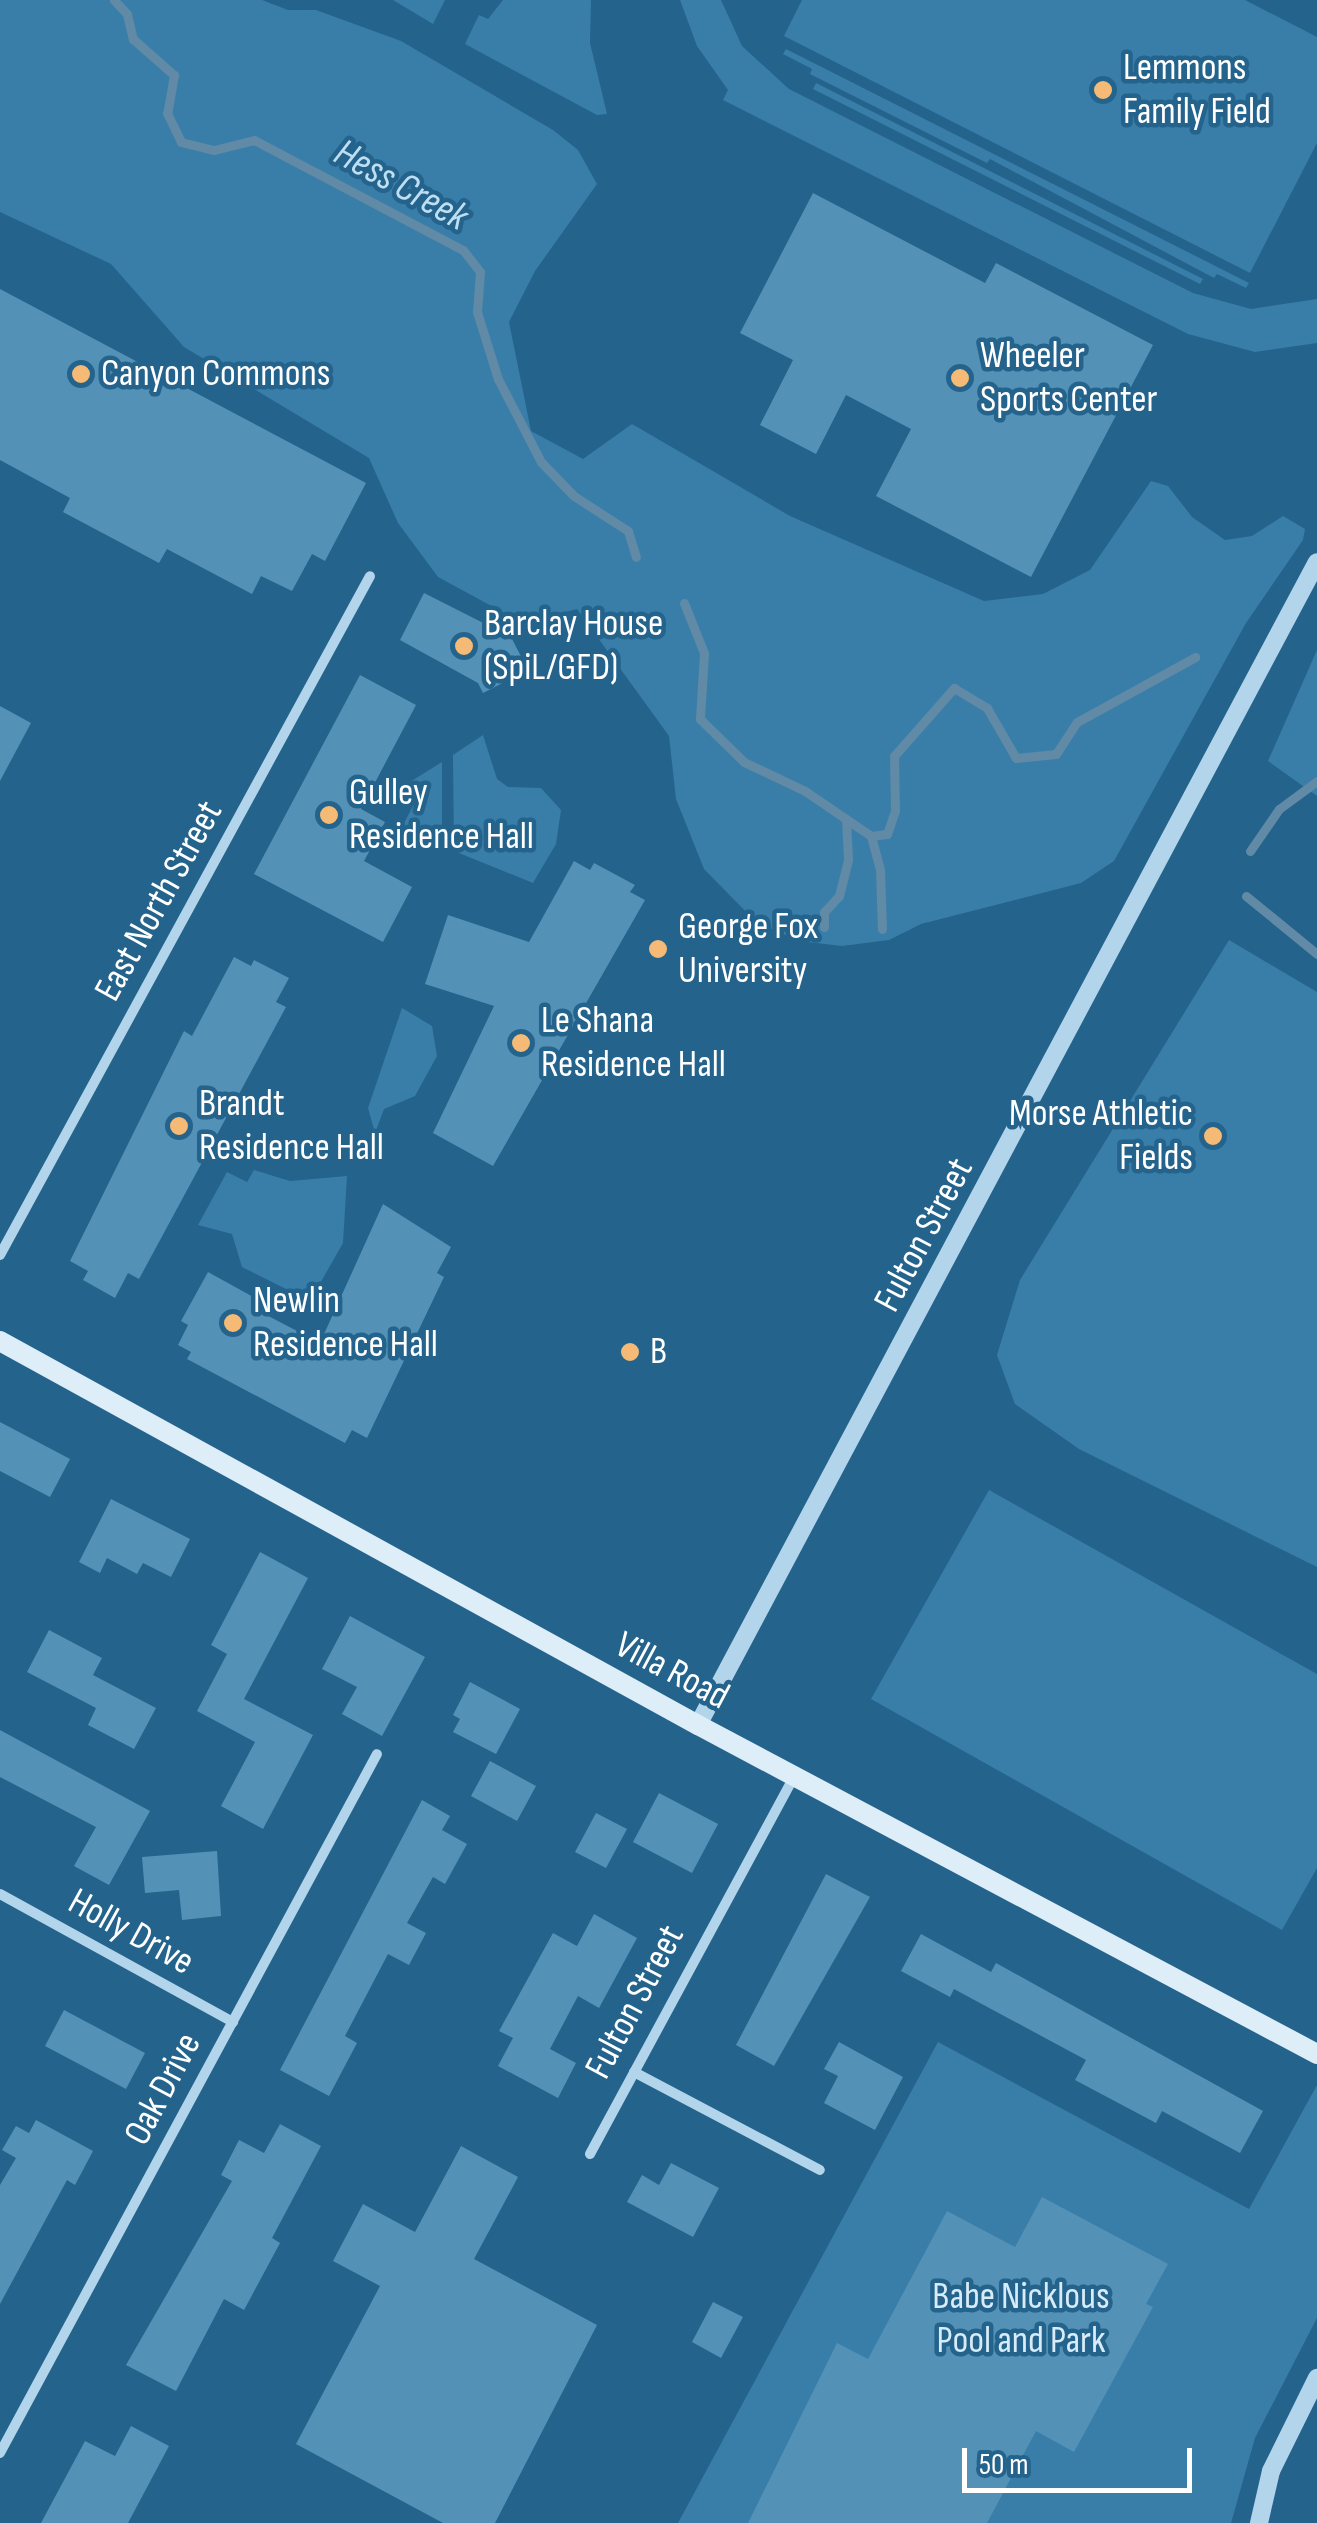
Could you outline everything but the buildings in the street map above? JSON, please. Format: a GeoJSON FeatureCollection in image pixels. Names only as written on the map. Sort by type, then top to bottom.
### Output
{"type":"FeatureCollection","features":[{"type":"Feature","properties":{"kind":"main road","name":"Villa Road"},"geometry":{"type":"LineString","coordinates":[[0,1341],[698,1726],[1317,2054]]}},
{"type":"Feature","properties":{"kind":"street","name":"Fulton Street"},"geometry":{"type":"LineString","coordinates":[[698,1726],[1317,562]]}},
{"type":"Feature","properties":{"kind":"street","name":"East North Street"},"geometry":{"type":"LineString","coordinates":[[0,1255],[370,576]]}},
{"type":"Feature","properties":{"kind":"street","name":"Oak Drive"},"geometry":{"type":"LineString","coordinates":[[0,2453],[377,1754]]}},
{"type":"Feature","properties":{"kind":"street","name":"Fulton Street"},"geometry":{"type":"LineString","coordinates":[[590,2154],[794,1776]]}},
{"type":"Feature","properties":{"kind":"street","name":"Holly Drive"},"geometry":{"type":"LineString","coordinates":[[0,1894],[233,2022]]}},
{"type":"Feature","properties":{"kind":"street"},"geometry":{"type":"LineString","coordinates":[[634,2072],[820,2170]]}},
{"type":"Feature","properties":{"kind":"street"},"geometry":{"type":"LineString","coordinates":[[1259,2523],[1271,2471],[1317,2378]]}},
{"type":"Feature","properties":{"kind":"green space"},"geometry":{"type":"Polygon","coordinates":[[[0,0],[262,0],[288,10],[316,10],[401,41],[553,130],[578,150],[597,184],[535,271],[509,322],[531,431],[583,459],[632,424],[790,516],[984,601],[1043,594],[1090,570],[1151,481],[1168,486],[1192,517],[1225,540],[1252,536],[1283,516],[1305,529],[1303,540],[1246,623],[1114,861],[1081,883],[921,924],[889,940],[842,946],[799,941],[756,922],[704,869],[676,799],[669,736],[577,609],[523,623],[438,577],[398,523],[369,458],[184,347],[111,264],[0,212],[0,0]]]}},
{"type":"Feature","properties":{"kind":"green space"},"geometry":{"type":"Polygon","coordinates":[[[393,0],[445,0],[433,24],[393,0]]]}},
{"type":"Feature","properties":{"kind":"green space"},"geometry":{"type":"Polygon","coordinates":[[[503,0],[591,0],[590,43],[607,114],[597,115],[465,44],[479,15],[488,19],[503,0]]]}},
{"type":"Feature","properties":{"kind":"green space"},"geometry":{"type":"Polygon","coordinates":[[[680,0],[721,0],[742,46],[789,89],[1193,293],[1251,309],[1317,299],[1317,343],[1255,352],[1188,334],[723,100],[728,90],[697,46],[680,0]]]}},
{"type":"Feature","properties":{"kind":"green space","name":"Lemmons Family Field"},"geometry":{"type":"Polygon","coordinates":[[[802,0],[1245,0],[1317,37],[1317,143],[1250,273],[784,36],[802,0]]]}},
{"type":"Feature","properties":{"kind":"green space"},"geometry":{"type":"Polygon","coordinates":[[[786,49],[1249,283],[1246,288],[1217,274],[1214,278],[990,159],[987,163],[810,74],[812,69],[783,54],[786,49]]]}},
{"type":"Feature","properties":{"kind":"green space"},"geometry":{"type":"Polygon","coordinates":[[[816,83],[1203,279],[1200,284],[813,89],[816,83]]]}},
{"type":"Feature","properties":{"kind":"green space"},"geometry":{"type":"Polygon","coordinates":[[[1317,650],[1317,796],[1268,761],[1317,650]]]}},
{"type":"Feature","properties":{"kind":"green space"},"geometry":{"type":"Polygon","coordinates":[[[483,735],[497,779],[508,787],[541,788],[561,810],[556,844],[533,883],[454,851],[453,755],[483,735]]]}},
{"type":"Feature","properties":{"kind":"green space"},"geometry":{"type":"Polygon","coordinates":[[[442,762],[439,851],[401,829],[414,804],[399,796],[405,785],[442,762]]]}},
{"type":"Feature","properties":{"kind":"green space","name":"Morse Athletic Fields"},"geometry":{"type":"Polygon","coordinates":[[[1229,940],[1317,992],[1317,1567],[1079,1449],[1015,1404],[997,1355],[1020,1280],[1229,940]]]}},
{"type":"Feature","properties":{"kind":"green space"},"geometry":{"type":"Polygon","coordinates":[[[402,1008],[432,1026],[437,1056],[415,1096],[384,1109],[375,1133],[368,1108],[402,1008]]]}},
{"type":"Feature","properties":{"kind":"green space"},"geometry":{"type":"Polygon","coordinates":[[[254,1170],[290,1181],[347,1176],[343,1243],[310,1301],[242,1267],[232,1234],[198,1225],[227,1172],[247,1182],[254,1170]]]}},
{"type":"Feature","properties":{"kind":"green space"},"geometry":{"type":"Polygon","coordinates":[[[989,1490],[1317,1674],[1317,1868],[1282,1930],[871,1699],[989,1490]]]}},
{"type":"Feature","properties":{"kind":"green space","name":"Babe Nicklous Pool and Park"},"geometry":{"type":"Polygon","coordinates":[[[938,2042],[1249,2209],[1317,2085],[1317,2318],[1255,2438],[1231,2523],[678,2523],[938,2042]]]}},
{"type":"Feature","properties":{"kind":"waterway","name":"Hess Creek"},"geometry":{"type":"LineString","coordinates":[[114,0],[127,14],[133,39],[174,75],[167,113],[181,142],[214,150],[254,140],[463,250],[480,272],[477,312],[498,379],[541,462],[574,496],[628,531],[636,557]]}},
{"type":"Feature","properties":{"kind":"waterway","name":"Hess Creek"},"geometry":{"type":"LineString","coordinates":[[684,603],[704,653],[700,719],[744,762],[805,791],[871,836],[887,834],[895,811],[894,756],[954,688],[987,708],[1016,758],[1056,754],[1077,722],[1195,657]]}},
{"type":"Feature","properties":{"kind":"waterway"},"geometry":{"type":"LineString","coordinates":[[1250,851],[1279,809],[1317,781]]}},
{"type":"Feature","properties":{"kind":"waterway"},"geometry":{"type":"LineString","coordinates":[[824,927],[824,912],[839,896],[848,859],[846,819]]}},
{"type":"Feature","properties":{"kind":"waterway"},"geometry":{"type":"LineString","coordinates":[[871,836],[880,870],[882,929]]}},
{"type":"Feature","properties":{"kind":"waterway"},"geometry":{"type":"LineString","coordinates":[[1246,896],[1317,954]]}},
{"type":"Feature","properties":{"kind":"place","name":"Lemmons Family Field"},"geometry":{"type":"Point","coordinates":[1103,90]}},
{"type":"Feature","properties":{"kind":"place","name":"Canyon Commons"},"geometry":{"type":"Point","coordinates":[81,374]}},
{"type":"Feature","properties":{"kind":"place","name":"Wheeler Sports Center"},"geometry":{"type":"Point","coordinates":[960,378]}},
{"type":"Feature","properties":{"kind":"place","name":"Barclay House (SpiL/GFD)"},"geometry":{"type":"Point","coordinates":[464,646]}},
{"type":"Feature","properties":{"kind":"place","name":"Gulley Residence Hall"},"geometry":{"type":"Point","coordinates":[329,815]}},
{"type":"Feature","properties":{"kind":"place","name":"George Fox University"},"geometry":{"type":"Point","coordinates":[658,949]}},
{"type":"Feature","properties":{"kind":"place","name":"Le Shana Residence Hall"},"geometry":{"type":"Point","coordinates":[521,1043]}},
{"type":"Feature","properties":{"kind":"place","name":"Brandt Residence Hall"},"geometry":{"type":"Point","coordinates":[179,1126]}},
{"type":"Feature","properties":{"kind":"place","name":"Morse Athletic Fields"},"geometry":{"type":"Point","coordinates":[1213,1136]}},
{"type":"Feature","properties":{"kind":"place","name":"Newlin Residence Hall"},"geometry":{"type":"Point","coordinates":[233,1323]}},
{"type":"Feature","properties":{"kind":"place","name":"B"},"geometry":{"type":"Point","coordinates":[630,1352]}}]}
